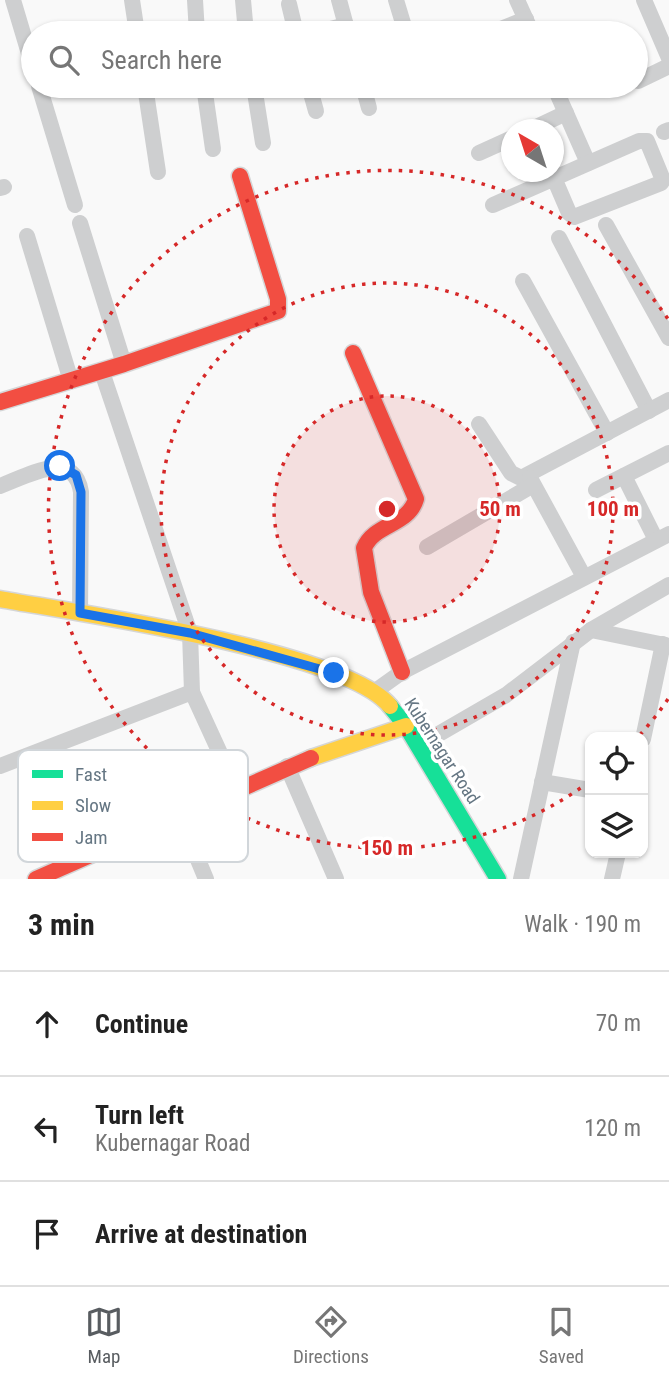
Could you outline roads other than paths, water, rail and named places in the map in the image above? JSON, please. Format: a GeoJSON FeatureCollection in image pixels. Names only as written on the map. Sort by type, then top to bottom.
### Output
{"type":"FeatureCollection","features":[{"type":"Feature","properties":{"kind":"street"},"geometry":{"type":"LineString","coordinates":[[13,0],[21,27]]}},
{"type":"Feature","properties":{"kind":"street"},"geometry":{"type":"LineString","coordinates":[[132,0],[135,21]]}},
{"type":"Feature","properties":{"kind":"street"},"geometry":{"type":"LineString","coordinates":[[195,0],[196,21]]}},
{"type":"Feature","properties":{"kind":"street"},"geometry":{"type":"LineString","coordinates":[[243,0],[245,21]]}},
{"type":"Feature","properties":{"kind":"street"},"geometry":{"type":"LineString","coordinates":[[339,0],[345,21]]}},
{"type":"Feature","properties":{"kind":"street"},"geometry":{"type":"LineString","coordinates":[[396,0],[403,21]]}},
{"type":"Feature","properties":{"kind":"street"},"geometry":{"type":"LineString","coordinates":[[517,0],[527,21]]}},
{"type":"Feature","properties":{"kind":"street"},"geometry":{"type":"LineString","coordinates":[[644,0],[669,58]]}},
{"type":"Feature","properties":{"kind":"street"},"geometry":{"type":"LineString","coordinates":[[289,4],[293,21]]}},
{"type":"Feature","properties":{"kind":"street"},"geometry":{"type":"LineString","coordinates":[[653,21],[669,13]]}},
{"type":"Feature","properties":{"kind":"street"},"geometry":{"type":"LineString","coordinates":[[648,76],[669,66]]}},
{"type":"Feature","properties":{"kind":"street"},"geometry":{"type":"LineString","coordinates":[[43,98],[75,205]]}},
{"type":"Feature","properties":{"kind":"street"},"geometry":{"type":"LineString","coordinates":[[147,98],[158,172]]}},
{"type":"Feature","properties":{"kind":"street"},"geometry":{"type":"LineString","coordinates":[[206,98],[213,149]]}},
{"type":"Feature","properties":{"kind":"street"},"geometry":{"type":"LineString","coordinates":[[256,98],[263,143]]}},
{"type":"Feature","properties":{"kind":"street"},"geometry":{"type":"LineString","coordinates":[[312,98],[316,111]]}},
{"type":"Feature","properties":{"kind":"street"},"geometry":{"type":"LineString","coordinates":[[366,98],[369,108]]}},
{"type":"Feature","properties":{"kind":"street"},"geometry":{"type":"LineString","coordinates":[[559,98],[588,163]]}},
{"type":"Feature","properties":{"kind":"street"},"geometry":{"type":"LineString","coordinates":[[553,119],[566,113]]}},
{"type":"Feature","properties":{"kind":"street"},"geometry":{"type":"LineString","coordinates":[[556,182],[569,213],[574,217],[662,183],[663,180],[647,141],[643,140],[564,174]]}},
{"type":"Feature","properties":{"kind":"street"},"geometry":{"type":"LineString","coordinates":[[478,153],[501,143]]}},
{"type":"Feature","properties":{"kind":"street"},"geometry":{"type":"LineString","coordinates":[[0,402],[124,365],[278,311],[278,299],[240,176]]}},
{"type":"Feature","properties":{"kind":"street"},"geometry":{"type":"LineString","coordinates":[[530,182],[533,188]]}},
{"type":"Feature","properties":{"kind":"street"},"geometry":{"type":"LineString","coordinates":[[493,205],[546,182]]}},
{"type":"Feature","properties":{"kind":"street"},"geometry":{"type":"LineString","coordinates":[[80,223],[124,365]]}},
{"type":"Feature","properties":{"kind":"street"},"geometry":{"type":"LineString","coordinates":[[606,225],[669,338]]}},
{"type":"Feature","properties":{"kind":"street"},"geometry":{"type":"LineString","coordinates":[[27,236],[71,381]]}},
{"type":"Feature","properties":{"kind":"street"},"geometry":{"type":"LineString","coordinates":[[559,238],[649,411]]}},
{"type":"Feature","properties":{"kind":"street"},"geometry":{"type":"LineString","coordinates":[[523,281],[607,433]]}},
{"type":"Feature","properties":{"kind":"street"},"geometry":{"type":"LineString","coordinates":[[353,353],[416,499],[413,511],[372,534],[364,548],[366,574],[402,672]]}},
{"type":"Feature","properties":{"kind":"street"},"geometry":{"type":"LineString","coordinates":[[102,372],[190,633],[192,692],[219,750]]}},
{"type":"Feature","properties":{"kind":"street"},"geometry":{"type":"LineString","coordinates":[[426,548],[607,433],[669,400]]}},
{"type":"Feature","properties":{"kind":"street"},"geometry":{"type":"LineString","coordinates":[[479,424],[511,473],[518,478],[531,480]]}},
{"type":"Feature","properties":{"kind":"street"},"geometry":{"type":"LineString","coordinates":[[596,490],[669,453]]}},
{"type":"Feature","properties":{"kind":"street"},"geometry":{"type":"LineString","coordinates":[[0,486],[60,466],[76,475],[81,492],[80,613]]}},
{"type":"Feature","properties":{"kind":"street"},"geometry":{"type":"LineString","coordinates":[[374,692],[402,672],[662,537],[624,476]]}},
{"type":"Feature","properties":{"kind":"street"},"geometry":{"type":"LineString","coordinates":[[531,480],[584,577]]}},
{"type":"Feature","properties":{"kind":"street"},"geometry":{"type":"LineString","coordinates":[[418,747],[506,695],[591,630],[669,585]]}},
{"type":"Feature","properties":{"kind":"street","name":"Kubernagar Road"},"geometry":{"type":"LineString","coordinates":[[0,599],[190,633],[334,673],[374,692],[386,700],[406,726],[498,879]]}},
{"type":"Feature","properties":{"kind":"street"},"geometry":{"type":"LineString","coordinates":[[591,630],[666,645],[645,732]]}},
{"type":"Feature","properties":{"kind":"street"},"geometry":{"type":"LineString","coordinates":[[521,879],[573,642]]}},
{"type":"Feature","properties":{"kind":"street"},"geometry":{"type":"LineString","coordinates":[[42,750],[192,692]]}},
{"type":"Feature","properties":{"kind":"street"},"geometry":{"type":"LineString","coordinates":[[248,783],[287,766],[406,726]]}},
{"type":"Feature","properties":{"kind":"street"},"geometry":{"type":"LineString","coordinates":[[0,766],[18,759]]}},
{"type":"Feature","properties":{"kind":"street"},"geometry":{"type":"LineString","coordinates":[[287,766],[336,879]]}},
{"type":"Feature","properties":{"kind":"street"},"geometry":{"type":"LineString","coordinates":[[542,782],[585,789]]}},
{"type":"Feature","properties":{"kind":"street"},"geometry":{"type":"LineString","coordinates":[[612,879],[617,858]]}},
{"type":"Feature","properties":{"kind":"street"},"geometry":{"type":"LineString","coordinates":[[36,879],[73,862]]}},
{"type":"Feature","properties":{"kind":"street"},"geometry":{"type":"LineString","coordinates":[[199,862],[206,879]]}}]}
